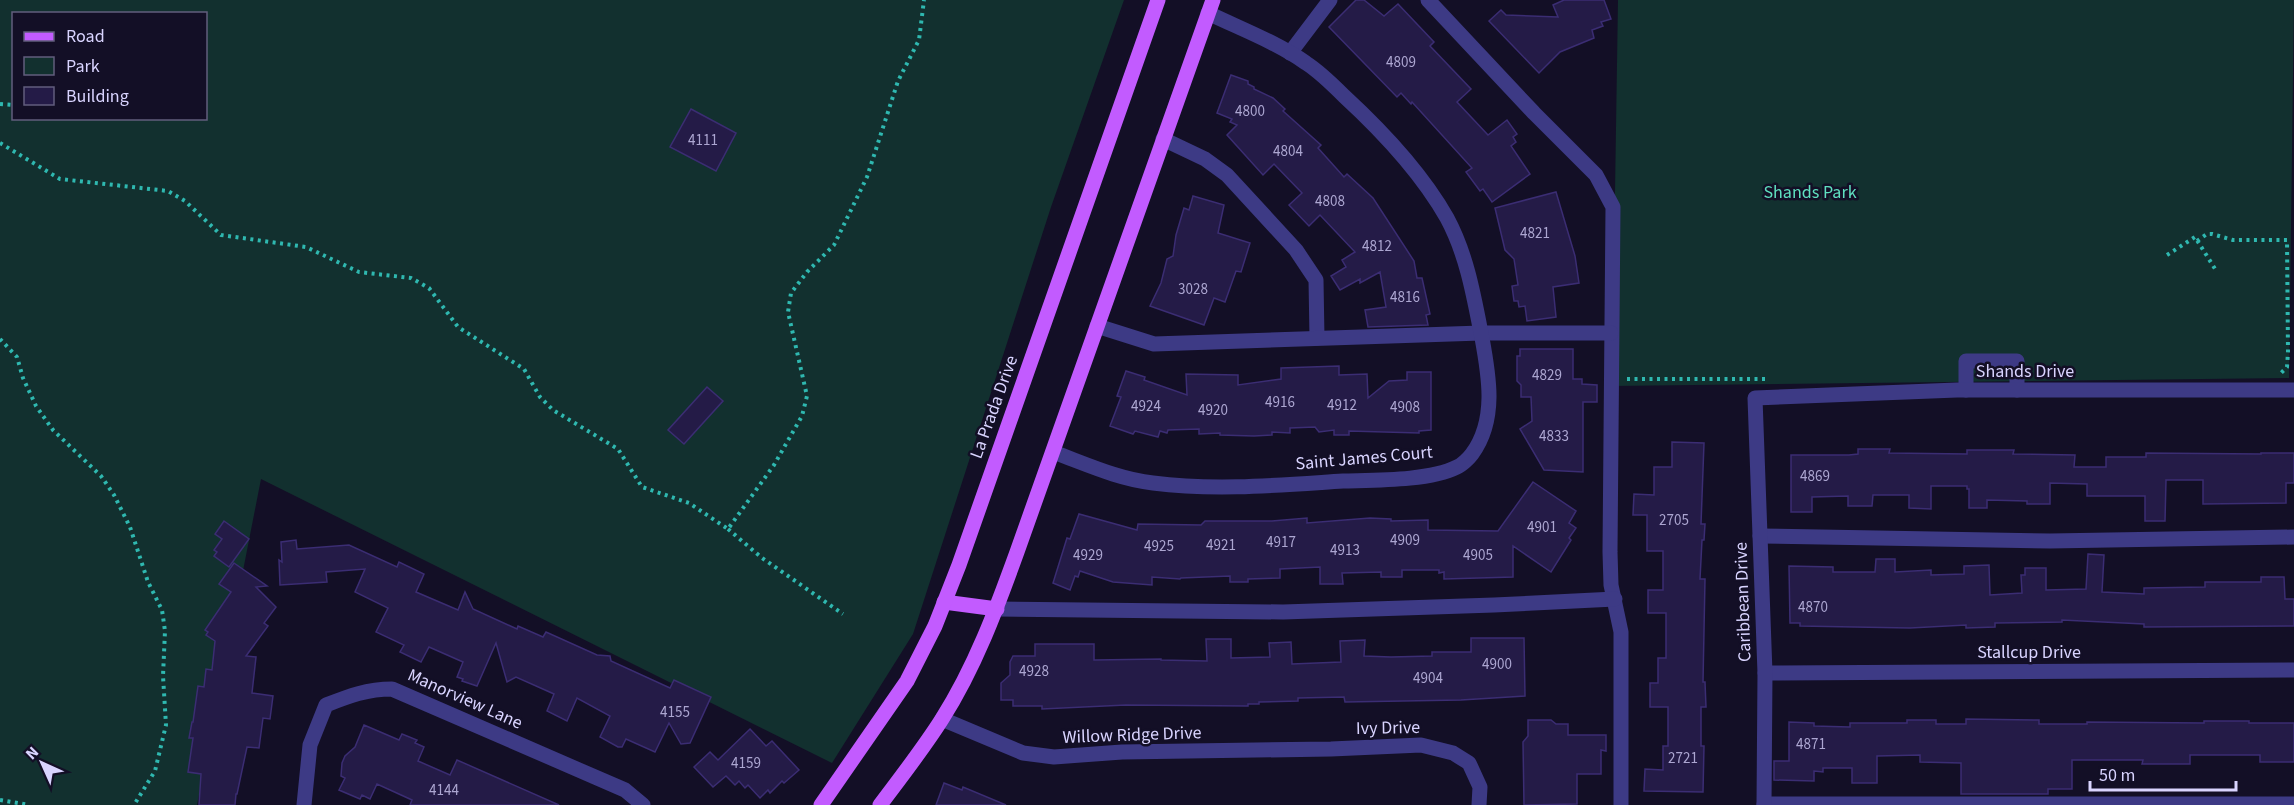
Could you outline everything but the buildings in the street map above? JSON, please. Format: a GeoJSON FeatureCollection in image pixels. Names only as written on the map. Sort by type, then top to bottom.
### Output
{"type":"FeatureCollection","features":[{"type":"Feature","properties":{"kind":"main road","name":"La Prada Drive"},"geometry":{"type":"LineString","coordinates":[[821,805],[907,681],[935,626],[1158,0]]}},
{"type":"Feature","properties":{"kind":"main road"},"geometry":{"type":"LineString","coordinates":[[880,805],[942,719],[974,662],[997,609],[1210,7]]}},
{"type":"Feature","properties":{"kind":"main road"},"geometry":{"type":"LineString","coordinates":[[944,602],[997,609]]}},
{"type":"Feature","properties":{"kind":"street"},"geometry":{"type":"LineString","coordinates":[[1290,53],[1330,0]]}},
{"type":"Feature","properties":{"kind":"street"},"geometry":{"type":"LineString","coordinates":[[1428,0],[1596,175],[1613,207],[1610,552],[1611,585],[1621,632],[1621,805]]}},
{"type":"Feature","properties":{"kind":"street","name":"Saint James Court"},"geometry":{"type":"LineString","coordinates":[[1053,452],[1123,478],[1179,486],[1255,486],[1394,479],[1442,471],[1458,467],[1472,455],[1481,437],[1488,417],[1489,375],[1472,283],[1459,244],[1447,218],[1428,189],[1374,123],[1308,64],[1210,7]]}},
{"type":"Feature","properties":{"kind":"street"},"geometry":{"type":"LineString","coordinates":[[1163,140],[1205,159],[1227,176],[1296,250],[1316,280],[1317,338]]}},
{"type":"Feature","properties":{"kind":"street"},"geometry":{"type":"LineString","coordinates":[[1097,326],[1154,344],[1481,333],[1611,333]]}},
{"type":"Feature","properties":{"kind":"street"},"geometry":{"type":"LineString","coordinates":[[1966,390],[1966,361],[2017,360],[2017,390]]}},
{"type":"Feature","properties":{"kind":"street","name":"Shands Drive"},"geometry":{"type":"LineString","coordinates":[[1755,398],[1966,390],[2294,390]]}},
{"type":"Feature","properties":{"kind":"street","name":"Caribbean Drive"},"geometry":{"type":"LineString","coordinates":[[1755,398],[1765,673],[1764,805]]}},
{"type":"Feature","properties":{"kind":"street"},"geometry":{"type":"LineString","coordinates":[[1760,536],[2050,541],[2294,537]]}},
{"type":"Feature","properties":{"kind":"street"},"geometry":{"type":"LineString","coordinates":[[997,609],[1283,612],[1614,599]]}},
{"type":"Feature","properties":{"kind":"street","name":"Stallcup Drive"},"geometry":{"type":"LineString","coordinates":[[1765,673],[2294,670]]}},
{"type":"Feature","properties":{"kind":"street","name":"Manorview Lane"},"geometry":{"type":"LineString","coordinates":[[304,805],[310,745],[326,705],[372,689],[392,689],[625,790],[643,805]]}},
{"type":"Feature","properties":{"kind":"street","name":"Willow Ridge Drive"},"geometry":{"type":"LineString","coordinates":[[942,719],[1023,753],[1054,757],[1122,752],[1331,749]]}},
{"type":"Feature","properties":{"kind":"street","name":"Ivy Drive"},"geometry":{"type":"LineString","coordinates":[[1331,749],[1421,745],[1453,753],[1469,763],[1480,787],[1479,805]]}},
{"type":"Feature","properties":{"kind":"street"},"geometry":{"type":"LineString","coordinates":[[1764,805],[2294,804]]}},
{"type":"Feature","properties":{"kind":"path"},"geometry":{"type":"LineString","coordinates":[[728,529],[769,472],[802,416],[807,396],[788,312],[791,293],[834,245],[867,177],[898,81],[919,40],[924,0]]}},
{"type":"Feature","properties":{"kind":"path"},"geometry":{"type":"LineString","coordinates":[[0,143],[60,179],[168,191],[185,201],[221,235],[306,247],[359,272],[411,278],[429,288],[458,327],[524,369],[540,397],[553,410],[618,449],[642,487],[688,503],[728,529],[762,558],[843,614]]}},
{"type":"Feature","properties":{"kind":"path"},"geometry":{"type":"LineString","coordinates":[[2167,255],[2195,237],[2217,272]]}},
{"type":"Feature","properties":{"kind":"path"},"geometry":{"type":"LineString","coordinates":[[0,339],[17,357],[23,378],[36,406],[52,430],[101,476],[114,495],[130,527],[148,582],[162,610],[165,631],[162,676],[166,725],[155,771],[134,805]]}},
{"type":"Feature","properties":{"kind":"path"},"geometry":{"type":"LineString","coordinates":[[0,800],[29,805]]}},
{"type":"Feature","properties":{"kind":"green space"},"geometry":{"type":"Polygon","coordinates":[[[0,0],[1124,0],[1051,207],[913,634],[832,763],[261,479],[197,805],[0,805],[0,0]]]}},
{"type":"Feature","properties":{"kind":"green space","name":"Shands Park"},"geometry":{"type":"Polygon","coordinates":[[[1618,0],[2294,0],[2289,378],[1612,386],[1618,0]]]}}]}
